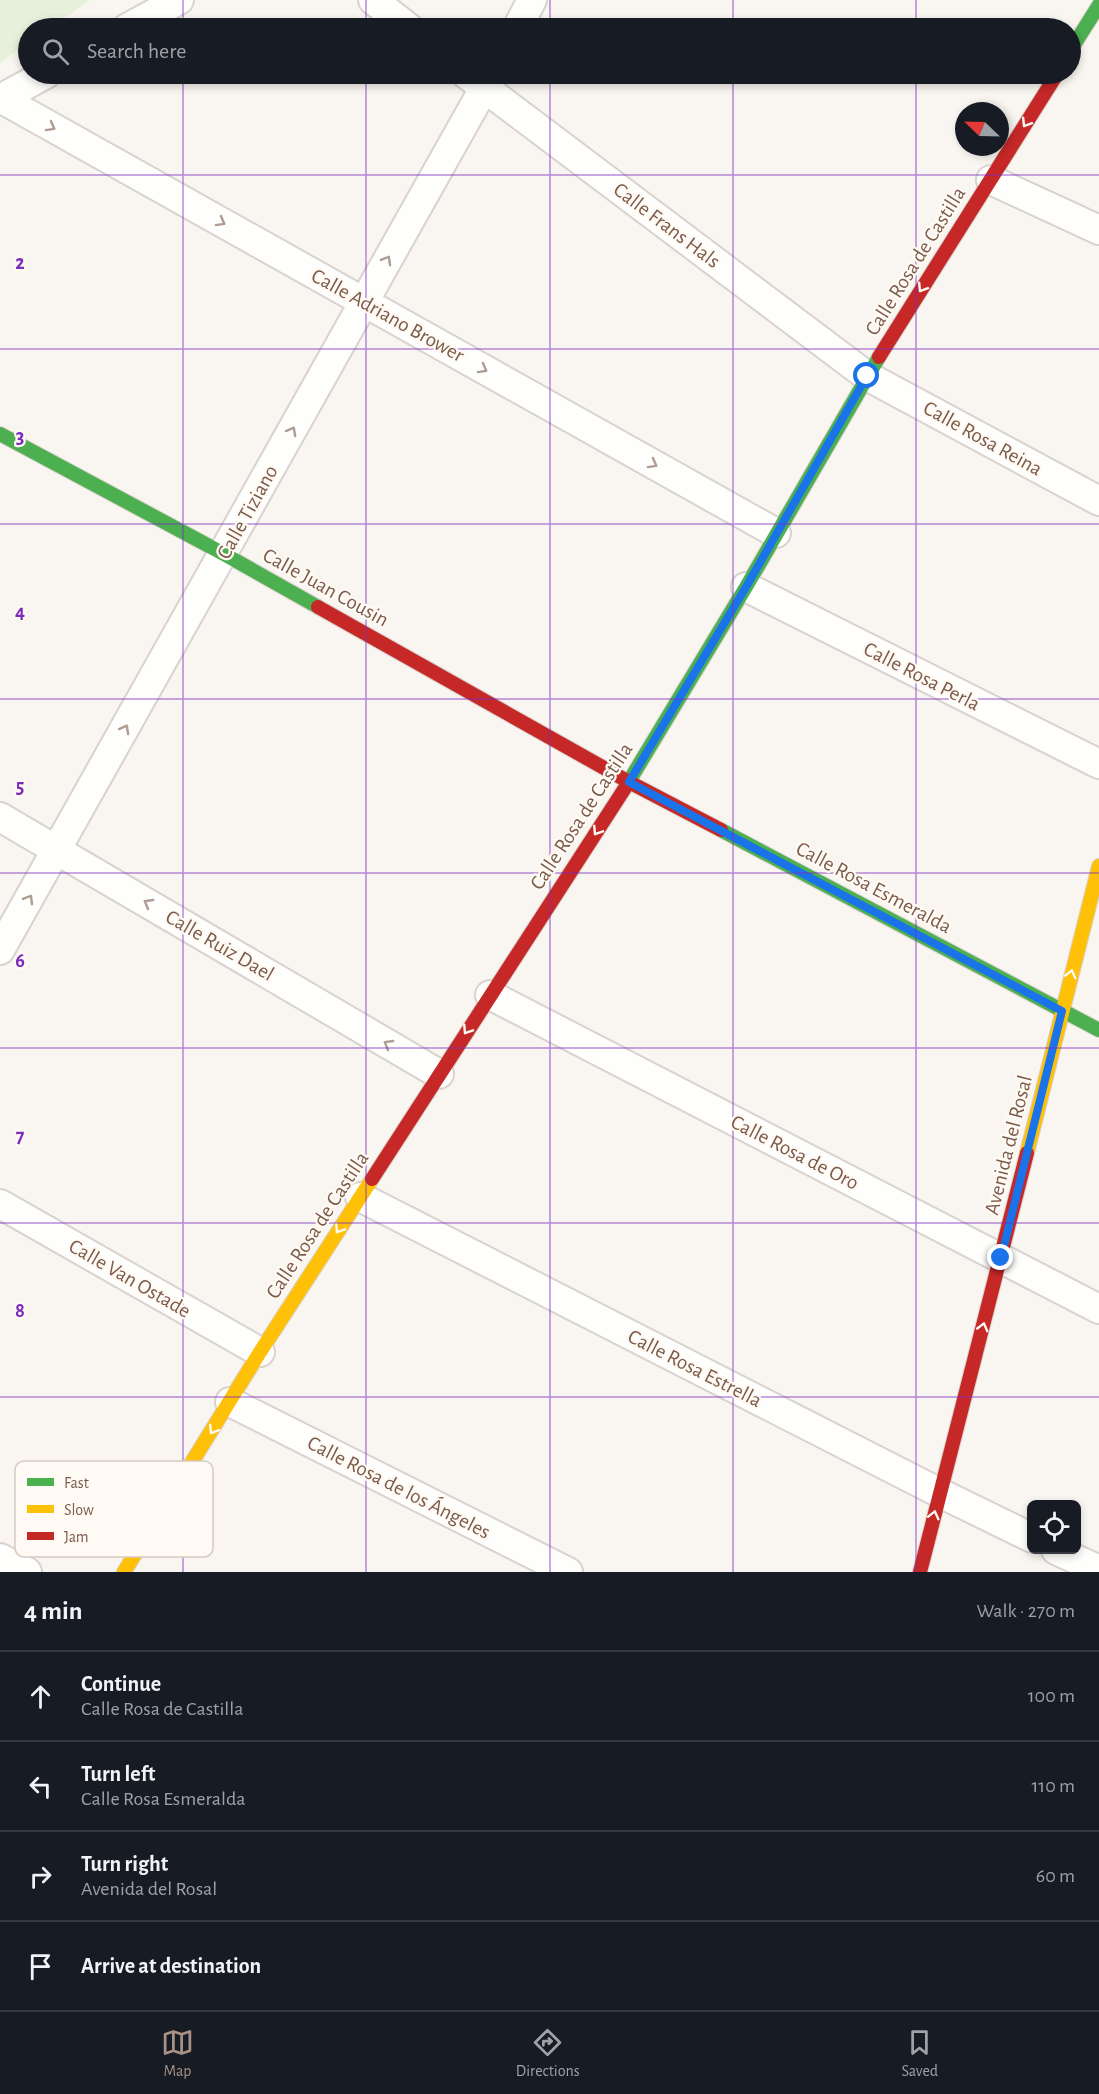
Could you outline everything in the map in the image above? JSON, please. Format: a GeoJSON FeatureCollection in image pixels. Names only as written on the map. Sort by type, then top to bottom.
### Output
{"type":"FeatureCollection","features":[{"type":"Feature","properties":{"kind":"street"},"geometry":{"type":"LineString","coordinates":[[146,18],[179,0]]}},
{"type":"Feature","properties":{"kind":"street"},"geometry":{"type":"LineString","coordinates":[[373,0],[396,18]]}},
{"type":"Feature","properties":{"kind":"street"},"geometry":{"type":"LineString","coordinates":[[522,18],[532,0]]}},
{"type":"Feature","properties":{"kind":"street"},"geometry":{"type":"LineString","coordinates":[[1081,35],[1099,5]]}},
{"type":"Feature","properties":{"kind":"street"},"geometry":{"type":"LineString","coordinates":[[0,98],[27,84]]}},
{"type":"Feature","properties":{"kind":"street","name":"Calle Tiziano"},"geometry":{"type":"LineString","coordinates":[[0,950],[224,554],[363,302],[478,84]]}},
{"type":"Feature","properties":{"kind":"street","name":"Calle Frans Hals"},"geometry":{"type":"LineString","coordinates":[[489,84],[867,376]]}},
{"type":"Feature","properties":{"kind":"street","name":"Calle Rosa de Castilla"},"geometry":{"type":"LineString","coordinates":[[193,1461],[260,1352],[629,782],[746,587],[867,376],[1051,84]]}},
{"type":"Feature","properties":{"kind":"street","name":"Calle Adriano Brower"},"geometry":{"type":"LineString","coordinates":[[0,98],[776,533]]}},
{"type":"Feature","properties":{"kind":"street"},"geometry":{"type":"LineString","coordinates":[[991,180],[1099,230]]}},
{"type":"Feature","properties":{"kind":"street","name":"Calle Rosa Reina"},"geometry":{"type":"LineString","coordinates":[[867,376],[1099,501]]}},
{"type":"Feature","properties":{"kind":"street","name":"Calle Juan Cousin"},"geometry":{"type":"LineString","coordinates":[[0,434],[224,554],[629,782]]}},
{"type":"Feature","properties":{"kind":"street","name":"Calle Rosa Perla"},"geometry":{"type":"LineString","coordinates":[[746,587],[1099,764]]}},
{"type":"Feature","properties":{"kind":"street","name":"Calle Rosa Esmeralda"},"geometry":{"type":"LineString","coordinates":[[629,782],[1099,1030]]}},
{"type":"Feature","properties":{"kind":"street","name":"Calle Ruiz Dael"},"geometry":{"type":"LineString","coordinates":[[0,817],[439,1074]]}},
{"type":"Feature","properties":{"kind":"street","name":"Avenida del Rosal"},"geometry":{"type":"LineString","coordinates":[[920,1572],[1099,866]]}},
{"type":"Feature","properties":{"kind":"street","name":"Calle Rosa de Oro"},"geometry":{"type":"LineString","coordinates":[[490,995],[1099,1309]]}},
{"type":"Feature","properties":{"kind":"street","name":"Calle Rosa Estrella"},"geometry":{"type":"LineString","coordinates":[[360,1197],[1027,1536]]}},
{"type":"Feature","properties":{"kind":"street","name":"Calle Van Ostade"},"geometry":{"type":"LineString","coordinates":[[0,1204],[260,1352]]}},
{"type":"Feature","properties":{"kind":"street","name":"Calle Rosa de los Ángeles"},"geometry":{"type":"LineString","coordinates":[[230,1402],[568,1572]]}},
{"type":"Feature","properties":{"kind":"street"},"geometry":{"type":"LineString","coordinates":[[1065,1554],[1099,1570]]}},
{"type":"Feature","properties":{"kind":"street","name":"Calle Rosa de Castilla"},"geometry":{"type":"LineString","coordinates":[[124,1572],[133,1557]]}},
{"type":"Feature","properties":{"kind":"street"},"geometry":{"type":"LineString","coordinates":[[0,1558],[27,1572]]}},
{"type":"Feature","properties":{"kind":"green space"},"geometry":{"type":"Polygon","coordinates":[[[0,0],[90,0],[64,18],[18,18],[18,50],[0,63],[0,0]]]}},
{"type":"Feature","properties":{"kind":"traffic: fast"},"geometry":{"type":"LineString","coordinates":[[1081,34],[1099,5]]}},
{"type":"Feature","properties":{"kind":"traffic: fast"},"geometry":{"type":"LineString","coordinates":[[625,788],[746,587],[879,357]]}},
{"type":"Feature","properties":{"kind":"traffic: fast"},"geometry":{"type":"LineString","coordinates":[[0,434],[318,607]]}},
{"type":"Feature","properties":{"kind":"traffic: fast"},"geometry":{"type":"LineString","coordinates":[[721,830],[1099,1030]]}},
{"type":"Feature","properties":{"kind":"traffic: slow"},"geometry":{"type":"LineString","coordinates":[[1027,1153],[1099,866]]}},
{"type":"Feature","properties":{"kind":"traffic: slow"},"geometry":{"type":"LineString","coordinates":[[193,1461],[372,1179]]}},
{"type":"Feature","properties":{"kind":"traffic: slow"},"geometry":{"type":"LineString","coordinates":[[124,1572],[133,1557]]}},
{"type":"Feature","properties":{"kind":"traffic: jam"},"geometry":{"type":"LineString","coordinates":[[879,357],[1051,84]]}},
{"type":"Feature","properties":{"kind":"traffic: jam"},"geometry":{"type":"LineString","coordinates":[[318,607],[629,782],[721,830]]}},
{"type":"Feature","properties":{"kind":"traffic: jam"},"geometry":{"type":"LineString","coordinates":[[372,1179],[625,788]]}},
{"type":"Feature","properties":{"kind":"traffic: jam"},"geometry":{"type":"LineString","coordinates":[[920,1572],[1027,1153]]}},
{"type":"Feature","properties":{"kind":"route"},"geometry":{"type":"LineString","coordinates":[[867,376],[746,587],[629,782],[1062,1011],[1001,1258]]}}]}
